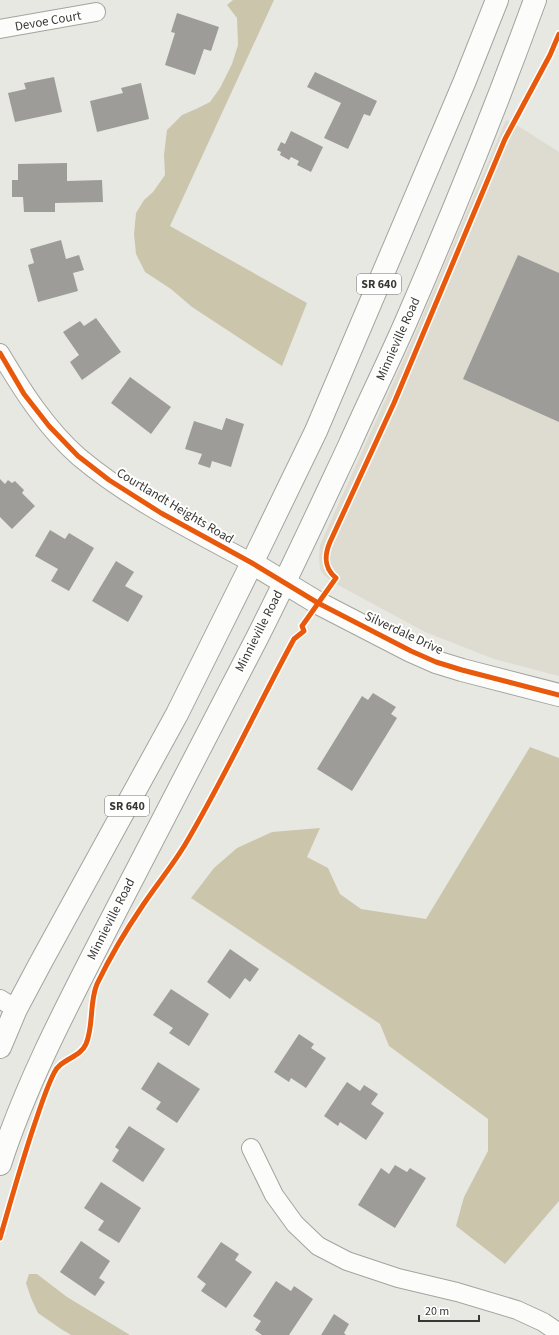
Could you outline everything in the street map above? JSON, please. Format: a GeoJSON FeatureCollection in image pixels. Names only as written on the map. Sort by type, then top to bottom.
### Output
{"type":"FeatureCollection","features":[{"type":"Feature","properties":{"kind":"main road","name":"SR 640"},"geometry":{"type":"LineString","coordinates":[[0,1047],[8,1004],[65,916],[177,714],[316,431],[461,90],[497,0]]}},
{"type":"Feature","properties":{"kind":"main road","name":"Minnieville Road"},"geometry":{"type":"LineString","coordinates":[[0,1164],[6,1145],[33,1079],[89,962],[304,543],[408,318],[479,145],[535,0]]}},
{"type":"Feature","properties":{"kind":"main road","name":"Silverdale Drive"},"geometry":{"type":"LineString","coordinates":[[252,564],[333,610],[411,651],[436,662],[512,684],[559,695]]}},
{"type":"Feature","properties":{"kind":"street","name":"Devoe Court"},"geometry":{"type":"LineString","coordinates":[[0,29],[96,12]]}},
{"type":"Feature","properties":{"kind":"street","name":"Courtlandt Heights Road"},"geometry":{"type":"LineString","coordinates":[[0,353],[24,394],[50,426],[78,456],[109,480],[160,513],[252,564]]}},
{"type":"Feature","properties":{"kind":"street"},"geometry":{"type":"LineString","coordinates":[[251,1148],[274,1195],[295,1224],[318,1246],[348,1261],[398,1278],[457,1292],[517,1310],[543,1322],[559,1333]]}},
{"type":"Feature","properties":{"kind":"shaded area"},"geometry":{"type":"Polygon","coordinates":[[[233,0],[274,0],[170,226],[307,303],[282,366],[192,307],[171,289],[145,272],[136,254],[134,234],[136,213],[144,200],[153,192],[165,175],[164,155],[167,130],[182,115],[210,102],[220,88],[232,64],[238,45],[237,18],[227,5],[233,0]]]}},
{"type":"Feature","properties":{"kind":"shaded area"},"geometry":{"type":"Polygon","coordinates":[[[506,120],[520,127],[559,152],[559,676],[494,659],[425,632],[338,585],[325,576],[320,569],[320,545],[412,341],[506,120]]]}},
{"type":"Feature","properties":{"kind":"shaded area"},"geometry":{"type":"Polygon","coordinates":[[[530,747],[559,758],[559,1201],[505,1264],[456,1226],[464,1197],[488,1151],[488,1119],[389,1046],[380,1024],[191,898],[214,868],[237,848],[272,832],[320,828],[307,857],[328,868],[340,894],[361,909],[426,919],[530,747]]]}},
{"type":"Feature","properties":{"kind":"shaded area"},"geometry":{"type":"Polygon","coordinates":[[[29,1274],[37,1274],[67,1297],[130,1335],[71,1335],[61,1329],[38,1313],[26,1283],[29,1274]]]}},
{"type":"Feature","properties":{"kind":"building"},"geometry":{"type":"Polygon","coordinates":[[[177,13],[219,27],[211,51],[204,49],[195,75],[165,65],[175,33],[171,32],[177,13]]]}},
{"type":"Feature","properties":{"kind":"building"},"geometry":{"type":"Polygon","coordinates":[[[315,72],[377,101],[370,116],[364,114],[348,149],[324,138],[341,103],[307,87],[315,72]]]}},
{"type":"Feature","properties":{"kind":"building"},"geometry":{"type":"Polygon","coordinates":[[[54,77],[62,112],[15,122],[8,93],[26,89],[24,83],[54,77]]]}},
{"type":"Feature","properties":{"kind":"building"},"geometry":{"type":"Polygon","coordinates":[[[141,83],[149,119],[97,132],[90,101],[123,93],[121,88],[141,83]]]}},
{"type":"Feature","properties":{"kind":"building"},"geometry":{"type":"Polygon","coordinates":[[[291,131],[323,147],[311,172],[297,165],[299,161],[291,157],[289,160],[280,155],[281,152],[277,150],[281,142],[285,144],[291,131]]]}},
{"type":"Feature","properties":{"kind":"building"},"geometry":{"type":"Polygon","coordinates":[[[67,163],[67,181],[102,180],[103,202],[55,203],[55,212],[24,212],[23,197],[12,197],[12,180],[18,180],[18,164],[67,163]]]}},
{"type":"Feature","properties":{"kind":"building"},"geometry":{"type":"Polygon","coordinates":[[[61,240],[66,259],[79,255],[84,270],[73,273],[78,291],[38,302],[28,265],[34,263],[30,249],[61,240]]]}},
{"type":"Feature","properties":{"kind":"building"},"geometry":{"type":"Polygon","coordinates":[[[518,255],[559,273],[559,422],[463,379],[518,255]]]}},
{"type":"Feature","properties":{"kind":"building"},"geometry":{"type":"Polygon","coordinates":[[[96,318],[121,352],[82,380],[70,362],[79,355],[63,332],[80,321],[84,326],[96,318]]]}},
{"type":"Feature","properties":{"kind":"building"},"geometry":{"type":"Polygon","coordinates":[[[130,377],[171,407],[151,434],[111,403],[130,377]]]}},
{"type":"Feature","properties":{"kind":"building"},"geometry":{"type":"Polygon","coordinates":[[[226,418],[244,424],[231,467],[212,461],[210,468],[198,464],[202,454],[185,449],[194,421],[222,430],[226,418]]]}},
{"type":"Feature","properties":{"kind":"building"},"geometry":{"type":"Polygon","coordinates":[[[0,479],[5,484],[8,480],[12,483],[15,481],[24,490],[22,493],[35,506],[12,529],[0,517],[0,479]]]}},
{"type":"Feature","properties":{"kind":"building"},"geometry":{"type":"Polygon","coordinates":[[[50,530],[65,539],[69,533],[94,548],[69,591],[51,581],[58,569],[35,556],[50,530]]]}},
{"type":"Feature","properties":{"kind":"building"},"geometry":{"type":"Polygon","coordinates":[[[116,561],[134,572],[125,586],[143,596],[128,622],[92,601],[116,561]]]}},
{"type":"Feature","properties":{"kind":"building"},"geometry":{"type":"Polygon","coordinates":[[[373,693],[396,707],[391,714],[397,718],[352,791],[317,769],[362,696],[368,700],[373,693]]]}},
{"type":"Feature","properties":{"kind":"building"},"geometry":{"type":"Polygon","coordinates":[[[230,949],[259,969],[250,982],[245,978],[230,999],[207,982],[230,949]]]}},
{"type":"Feature","properties":{"kind":"building"},"geometry":{"type":"Polygon","coordinates":[[[171,989],[209,1014],[189,1046],[169,1033],[173,1028],[153,1015],[171,989]]]}},
{"type":"Feature","properties":{"kind":"building"},"geometry":{"type":"Polygon","coordinates":[[[299,1034],[314,1044],[311,1048],[326,1058],[306,1088],[291,1078],[289,1082],[274,1072],[299,1034]]]}},
{"type":"Feature","properties":{"kind":"building"},"geometry":{"type":"Polygon","coordinates":[[[158,1062],[200,1089],[177,1123],[156,1109],[161,1102],[141,1089],[158,1062]]]}},
{"type":"Feature","properties":{"kind":"building"},"geometry":{"type":"Polygon","coordinates":[[[347,1082],[360,1091],[364,1085],[378,1094],[371,1104],[384,1113],[366,1140],[340,1122],[338,1126],[324,1116],[347,1082]]]}},
{"type":"Feature","properties":{"kind":"building"},"geometry":{"type":"Polygon","coordinates":[[[129,1126],[165,1149],[143,1182],[112,1161],[119,1150],[115,1147],[129,1126]]]}},
{"type":"Feature","properties":{"kind":"building"},"geometry":{"type":"Polygon","coordinates":[[[395,1165],[407,1172],[410,1168],[426,1178],[395,1228],[358,1205],[381,1168],[389,1174],[395,1165]]]}},
{"type":"Feature","properties":{"kind":"building"},"geometry":{"type":"Polygon","coordinates":[[[101,1182],[141,1208],[119,1243],[98,1230],[104,1221],[84,1208],[101,1182]]]}},
{"type":"Feature","properties":{"kind":"building"},"geometry":{"type":"Polygon","coordinates":[[[81,1241],[110,1261],[99,1278],[105,1282],[95,1296],[60,1272],[81,1241]]]}},
{"type":"Feature","properties":{"kind":"building"},"geometry":{"type":"Polygon","coordinates":[[[221,1242],[239,1254],[235,1260],[252,1272],[226,1308],[201,1291],[206,1284],[197,1277],[221,1242]]]}},
{"type":"Feature","properties":{"kind":"building"},"geometry":{"type":"Polygon","coordinates":[[[276,1281],[291,1291],[294,1286],[313,1299],[289,1335],[262,1335],[255,1330],[261,1321],[253,1316],[276,1281]]]}},
{"type":"Feature","properties":{"kind":"building"},"geometry":{"type":"Polygon","coordinates":[[[334,1314],[349,1324],[344,1333],[346,1335],[321,1335],[334,1314]]]}},
{"type":"Feature","properties":{"kind":"cycle path"},"geometry":{"type":"LineString","coordinates":[[0,1238],[27,1147],[51,1078],[57,1068],[83,1049],[86,1044],[90,1029],[93,999],[97,984],[102,974],[130,924],[186,843],[214,793],[294,639],[304,631],[302,626],[336,578],[329,570],[326,562],[330,542],[394,403],[505,139],[550,55],[559,34]]}},
{"type":"Feature","properties":{"kind":"cycle path"},"geometry":{"type":"LineString","coordinates":[[0,353],[24,394],[49,426],[78,456],[109,480],[161,513],[252,563],[318,603],[411,651],[436,662],[462,670],[559,695]]}}]}
